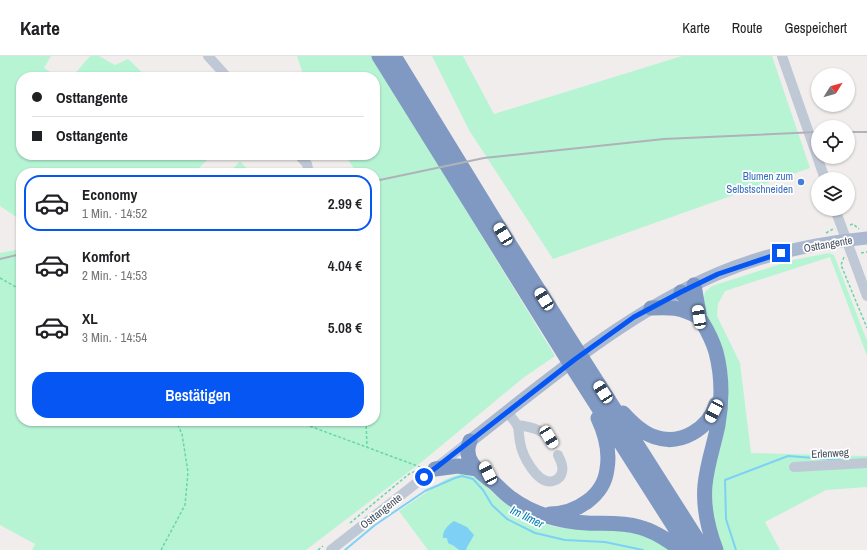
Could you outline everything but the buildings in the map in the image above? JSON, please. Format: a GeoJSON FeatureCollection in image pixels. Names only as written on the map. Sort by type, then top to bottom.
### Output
{"type":"FeatureCollection","features":[{"type":"Feature","properties":{"kind":"highway"},"geometry":{"type":"LineString","coordinates":[[379,56],[441,145],[690,550]]}},
{"type":"Feature","properties":{"kind":"highway"},"geometry":{"type":"LineString","coordinates":[[394,56],[441,145]]}},
{"type":"Feature","properties":{"kind":"highway"},"geometry":{"type":"LineString","coordinates":[[694,285],[699,317]]}},
{"type":"Feature","properties":{"kind":"highway"},"geometry":{"type":"LineString","coordinates":[[681,292],[699,317],[716,352],[720,384],[720,403],[718,424],[707,467],[705,486],[707,523],[710,536],[716,550]]}},
{"type":"Feature","properties":{"kind":"highway"},"geometry":{"type":"LineString","coordinates":[[650,308],[676,308],[687,310],[699,317]]}},
{"type":"Feature","properties":{"kind":"highway"},"geometry":{"type":"LineString","coordinates":[[556,330],[568,360],[704,550]]}},
{"type":"Feature","properties":{"kind":"highway"},"geometry":{"type":"LineString","coordinates":[[596,398],[635,426],[656,438],[678,438],[689,435],[706,424],[714,411],[720,384]]}},
{"type":"Feature","properties":{"kind":"highway"},"geometry":{"type":"LineString","coordinates":[[544,514],[562,513],[584,504],[598,491],[605,478],[608,460],[606,442],[596,398]]}},
{"type":"Feature","properties":{"kind":"highway"},"geometry":{"type":"LineString","coordinates":[[470,441],[493,481]]}},
{"type":"Feature","properties":{"kind":"highway"},"geometry":{"type":"LineString","coordinates":[[470,441],[467,450],[468,457],[477,469],[515,501],[525,507],[564,520],[575,522],[637,526],[667,539],[681,550]]}},
{"type":"Feature","properties":{"kind":"highway"},"geometry":{"type":"LineString","coordinates":[[435,469],[458,466],[477,469]]}},
{"type":"Feature","properties":{"kind":"main road","name":"Osttangente"},"geometry":{"type":"LineString","coordinates":[[470,441],[603,338],[650,308],[718,274],[759,260],[803,248],[847,240],[865,234]]}},
{"type":"Feature","properties":{"kind":"street"},"geometry":{"type":"LineString","coordinates":[[208,56],[222,72]]}},
{"type":"Feature","properties":{"kind":"street"},"geometry":{"type":"LineString","coordinates":[[782,56],[823,172]]}},
{"type":"Feature","properties":{"kind":"street"},"geometry":{"type":"LineString","coordinates":[[838,216],[867,296]]}},
{"type":"Feature","properties":{"kind":"street"},"geometry":{"type":"LineString","coordinates":[[507,412],[517,425],[519,441],[525,456],[537,475],[542,479],[552,481],[560,477],[562,466],[558,455]]}},
{"type":"Feature","properties":{"kind":"street"},"geometry":{"type":"LineString","coordinates":[[517,425],[529,426],[541,431],[549,437],[553,444]]}},
{"type":"Feature","properties":{"kind":"street","name":"Osttangente"},"geometry":{"type":"LineString","coordinates":[[328,547],[435,469],[470,441]]}},
{"type":"Feature","properties":{"kind":"street","name":"Erlenweg"},"geometry":{"type":"LineString","coordinates":[[794,467],[867,463]]}},
{"type":"Feature","properties":{"kind":"path"},"geometry":{"type":"LineString","coordinates":[[842,227],[853,224],[865,234]]}},
{"type":"Feature","properties":{"kind":"path"},"geometry":{"type":"LineString","coordinates":[[0,278],[16,287]]}},
{"type":"Feature","properties":{"kind":"path"},"geometry":{"type":"LineString","coordinates":[[161,550],[185,505],[188,472],[182,434],[178,426]]}},
{"type":"Feature","properties":{"kind":"path"},"geometry":{"type":"LineString","coordinates":[[310,426],[423,468],[409,474],[348,525]]}},
{"type":"Feature","properties":{"kind":"path"},"geometry":{"type":"LineString","coordinates":[[366,426],[367,447]]}},
{"type":"Feature","properties":{"kind":"path"},"geometry":{"type":"LineString","coordinates":[[318,550],[328,547]]}},
{"type":"Feature","properties":{"kind":"green space"},"geometry":{"type":"Polygon","coordinates":[[[0,56],[51,56],[44,68],[50,72],[16,72],[16,160],[207,160],[199,168],[16,168],[16,217],[0,206],[0,56]]]}},
{"type":"Feature","properties":{"kind":"green space"},"geometry":{"type":"Polygon","coordinates":[[[90,56],[99,56],[115,65],[128,59],[142,72],[76,72],[90,56]]]}},
{"type":"Feature","properties":{"kind":"green space"},"geometry":{"type":"Polygon","coordinates":[[[297,56],[372,56],[555,356],[523,378],[424,460],[306,550],[32,550],[35,544],[0,525],[0,253],[16,250],[16,426],[380,426],[380,168],[354,168],[348,160],[380,160],[380,72],[302,72],[297,56]]]}},
{"type":"Feature","properties":{"kind":"green space"},"geometry":{"type":"Polygon","coordinates":[[[432,56],[463,56],[494,114],[682,56],[772,56],[810,168],[553,259],[469,130],[432,56]]]}},
{"type":"Feature","properties":{"kind":"green space"},"geometry":{"type":"Polygon","coordinates":[[[240,161],[246,168],[234,168],[240,161]]]}},
{"type":"Feature","properties":{"kind":"green space"},"geometry":{"type":"Polygon","coordinates":[[[829,253],[834,255],[867,341],[867,356],[830,257],[725,291],[718,304],[717,316],[740,363],[751,453],[867,456],[867,487],[826,490],[765,522],[780,550],[721,550],[708,508],[720,353],[705,312],[703,300],[705,292],[712,286],[793,260],[829,253]]]}},
{"type":"Feature","properties":{"kind":"green space"},"geometry":{"type":"Polygon","coordinates":[[[463,473],[477,478],[502,501],[529,518],[555,527],[630,531],[651,537],[670,550],[428,550],[399,511],[446,479],[463,473]]]}},
{"type":"Feature","properties":{"kind":"water"},"geometry":{"type":"Polygon","coordinates":[[[454,521],[467,527],[474,535],[466,549],[467,550],[459,550],[448,543],[447,538],[443,538],[445,530],[454,521]]]}},
{"type":"Feature","properties":{"kind":"waterway","name":"Im Ilmer"},"geometry":{"type":"LineString","coordinates":[[736,550],[726,519],[725,480],[788,456],[841,460]]}},
{"type":"Feature","properties":{"kind":"waterway","name":"Im Ilmer"},"geometry":{"type":"LineString","coordinates":[[345,550],[375,525],[425,491],[462,476],[473,479],[483,490],[492,505],[507,519],[535,533],[565,540],[605,542],[643,550]]}},
{"type":"Feature","properties":{"kind":"railway"},"geometry":{"type":"LineString","coordinates":[[380,180],[484,158],[664,139],[811,132]]}},
{"type":"Feature","properties":{"kind":"railway"},"geometry":{"type":"LineString","coordinates":[[855,132],[867,132]]}},
{"type":"Feature","properties":{"kind":"railway"},"geometry":{"type":"LineString","coordinates":[[0,259],[16,255]]}},
{"type":"Feature","properties":{"kind":"place","name":"Blumen zum Selbstschneiden"},"geometry":{"type":"Point","coordinates":[801,182]}},
{"type":"Feature","properties":{"kind":"route"},"geometry":{"type":"LineString","coordinates":[[424,477],[574,360],[634,317],[718,274],[781,253]]}}]}
